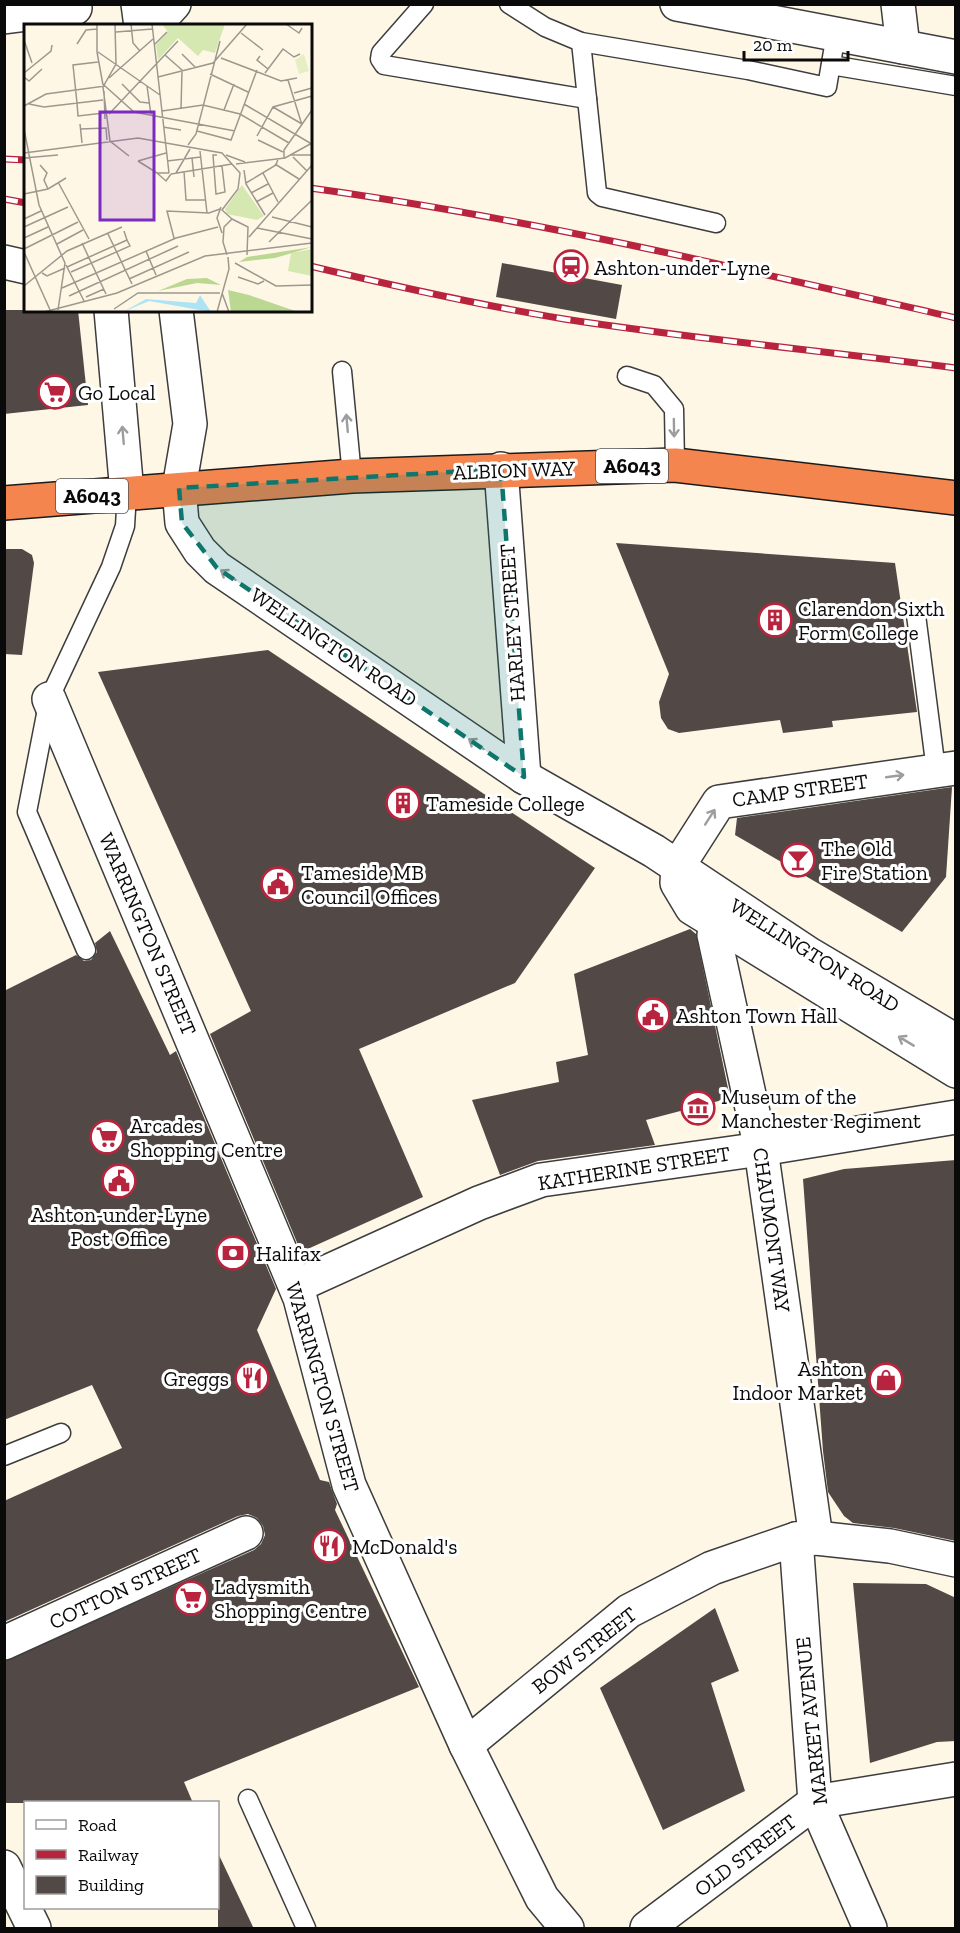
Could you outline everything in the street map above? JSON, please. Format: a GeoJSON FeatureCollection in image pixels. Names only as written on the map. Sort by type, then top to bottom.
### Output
{"type":"FeatureCollection","features":[{"type":"Feature","properties":{"kind":"highway","name":"ALBION WAY"},"geometry":{"type":"LineString","coordinates":[[179,488],[352,476],[675,465],[956,498]]}},
{"type":"Feature","properties":{"kind":"highway","name":"A6043"},"geometry":{"type":"LineString","coordinates":[[4,503],[179,488]]}},
{"type":"Feature","properties":{"kind":"street"},"geometry":{"type":"LineString","coordinates":[[138,4],[141,24]]}},
{"type":"Feature","properties":{"kind":"street"},"geometry":{"type":"LineString","coordinates":[[156,24],[174,4]]}},
{"type":"Feature","properties":{"kind":"street"},"geometry":{"type":"LineString","coordinates":[[677,4],[834,49],[903,47],[956,57]]}},
{"type":"Feature","properties":{"kind":"street"},"geometry":{"type":"LineString","coordinates":[[898,4],[903,47]]}},
{"type":"Feature","properties":{"kind":"street"},"geometry":{"type":"LineString","coordinates":[[4,17],[76,13]]}},
{"type":"Feature","properties":{"kind":"street"},"geometry":{"type":"LineString","coordinates":[[4,262],[24,267]]}},
{"type":"Feature","properties":{"kind":"street"},"geometry":{"type":"LineString","coordinates":[[111,312],[127,493]]}},
{"type":"Feature","properties":{"kind":"street","name":"WELLINGTON ROAD"},"geometry":{"type":"LineString","coordinates":[[176,312],[190,424],[179,488],[182,523],[200,551],[218,568],[524,777],[678,866],[809,954],[956,1041]]}},
{"type":"Feature","properties":{"kind":"street","name":"HARLEY STREET"},"geometry":{"type":"LineString","coordinates":[[501,470],[524,777]]}},
{"type":"Feature","properties":{"kind":"street","name":"WARRINGTON STREET"},"geometry":{"type":"LineString","coordinates":[[49,699],[296,1286],[349,1485],[466,1745],[542,1898],[567,1929]]}},
{"type":"Feature","properties":{"kind":"street","name":"CAMP STREET"},"geometry":{"type":"LineString","coordinates":[[678,866],[719,802],[946,769]]}},
{"type":"Feature","properties":{"kind":"street","name":"WELLINGTON ROAD"},"geometry":{"type":"LineString","coordinates":[[678,866],[677,883],[692,908],[718,927],[956,1071]]}},
{"type":"Feature","properties":{"kind":"street","name":"CHAUMONT WAY"},"geometry":{"type":"LineString","coordinates":[[718,927],[714,935],[761,1149],[806,1538]]}},
{"type":"Feature","properties":{"kind":"street","name":"KATHERINE STREET"},"geometry":{"type":"LineString","coordinates":[[296,1286],[479,1203],[541,1180],[761,1149],[956,1117]]}},
{"type":"Feature","properties":{"kind":"street","name":"COTTON STREET"},"geometry":{"type":"LineString","coordinates":[[4,1643],[246,1533]]}},
{"type":"Feature","properties":{"kind":"street","name":"BOW STREET"},"geometry":{"type":"LineString","coordinates":[[466,1745],[629,1611],[712,1568],[806,1538],[890,1546],[956,1560]]}},
{"type":"Feature","properties":{"kind":"street","name":"MARKET AVENUE"},"geometry":{"type":"LineString","coordinates":[[806,1538],[815,1802],[870,1929]]}},
{"type":"Feature","properties":{"kind":"street","name":"OLD STREET"},"geometry":{"type":"LineString","coordinates":[[647,1929],[815,1802],[956,1779]]}},
{"type":"Feature","properties":{"kind":"street"},"geometry":{"type":"LineString","coordinates":[[4,1867],[24,1908]]}},
{"type":"Feature","properties":{"kind":"street"},"geometry":{"type":"LineString","coordinates":[[24,1909],[34,1929]]}},
{"type":"Feature","properties":{"kind":"lane"},"geometry":{"type":"LineString","coordinates":[[424,4],[381,53],[380,58],[384,65],[587,99]]}},
{"type":"Feature","properties":{"kind":"lane"},"geometry":{"type":"LineString","coordinates":[[509,4],[545,27],[581,42],[748,70],[827,87],[834,49],[956,86]]}},
{"type":"Feature","properties":{"kind":"lane"},"geometry":{"type":"LineString","coordinates":[[581,42],[597,193],[602,197],[716,223]]}},
{"type":"Feature","properties":{"kind":"lane"},"geometry":{"type":"LineString","coordinates":[[342,371],[352,476]]}},
{"type":"Feature","properties":{"kind":"lane"},"geometry":{"type":"LineString","coordinates":[[627,376],[654,385],[674,409],[675,465]]}},
{"type":"Feature","properties":{"kind":"lane"},"geometry":{"type":"LineString","coordinates":[[86,950],[27,812],[49,699],[111,567],[125,526],[127,493]]}},
{"type":"Feature","properties":{"kind":"lane"},"geometry":{"type":"LineString","coordinates":[[916,615],[946,769]]}},
{"type":"Feature","properties":{"kind":"lane"},"geometry":{"type":"LineString","coordinates":[[4,1456],[61,1433]]}},
{"type":"Feature","properties":{"kind":"lane"},"geometry":{"type":"LineString","coordinates":[[248,1799],[306,1929]]}},
{"type":"Feature","properties":{"kind":"highlighted area"},"geometry":{"type":"Polygon","coordinates":[[[501,469],[524,777],[217,568],[182,523],[179,488],[501,469]]]}},
{"type":"Feature","properties":{"kind":"building"},"geometry":{"type":"Polygon","coordinates":[[[502,263],[622,285],[616,319],[496,297],[502,263]]]}},
{"type":"Feature","properties":{"kind":"building"},"geometry":{"type":"Polygon","coordinates":[[[4,310],[78,312],[88,405],[4,414],[4,310]]]}},
{"type":"Feature","properties":{"kind":"building","name":"Clarendon Sixth Form College"},"geometry":{"type":"Polygon","coordinates":[[[616,543],[895,563],[917,712],[832,721],[833,727],[783,733],[780,720],[679,733],[668,729],[661,718],[659,702],[669,674],[616,543]]]}},
{"type":"Feature","properties":{"kind":"building"},"geometry":{"type":"Polygon","coordinates":[[[4,549],[22,549],[32,555],[34,563],[22,655],[4,654],[4,549]]]}},
{"type":"Feature","properties":{"kind":"building"},"geometry":{"type":"Polygon","coordinates":[[[268,650],[595,868],[515,983],[359,1049],[423,1197],[301,1252],[210,1034],[251,1011],[98,672],[268,650]]]}},
{"type":"Feature","properties":{"kind":"building"},"geometry":{"type":"Polygon","coordinates":[[[952,787],[946,877],[902,932],[735,835],[737,818],[952,787]]]}},
{"type":"Feature","properties":{"kind":"building","name":"Ashton Town Hall"},"geometry":{"type":"Polygon","coordinates":[[[690,929],[696,934],[730,1098],[646,1120],[655,1145],[538,1161],[500,1175],[472,1100],[559,1082],[556,1062],[588,1055],[574,974],[690,929]]]}},
{"type":"Feature","properties":{"kind":"building"},"geometry":{"type":"Polygon","coordinates":[[[110,931],[170,1055],[176,1051],[276,1289],[257,1330],[320,1480],[329,1482],[337,1504],[335,1510],[419,1687],[184,1782],[192,1801],[4,1803],[4,1661],[254,1550],[261,1544],[265,1535],[263,1526],[257,1518],[248,1514],[238,1516],[4,1622],[4,1501],[122,1448],[92,1385],[4,1420],[4,991],[76,955],[84,961],[91,960],[97,952],[95,943],[110,931]]]}},
{"type":"Feature","properties":{"kind":"building","name":"Ashton Indoor Market"},"geometry":{"type":"Polygon","coordinates":[[[956,1160],[956,1541],[894,1528],[853,1523],[844,1516],[828,1492],[803,1179],[844,1169],[956,1160]]]}},
{"type":"Feature","properties":{"kind":"building"},"geometry":{"type":"Polygon","coordinates":[[[853,1583],[926,1584],[956,1598],[956,1741],[937,1742],[870,1763],[853,1583]]]}},
{"type":"Feature","properties":{"kind":"building"},"geometry":{"type":"Polygon","coordinates":[[[715,1608],[739,1671],[711,1683],[745,1791],[663,1830],[600,1688],[715,1608]]]}},
{"type":"Feature","properties":{"kind":"building"},"geometry":{"type":"Polygon","coordinates":[[[219,1855],[254,1929],[218,1929],[219,1909],[219,1855]]]}},
{"type":"Feature","properties":{"kind":"railway"},"geometry":{"type":"LineString","coordinates":[[4,159],[24,160]]}},
{"type":"Feature","properties":{"kind":"railway"},"geometry":{"type":"LineString","coordinates":[[312,188],[554,229],[956,318]]}},
{"type":"Feature","properties":{"kind":"railway"},"geometry":{"type":"LineString","coordinates":[[4,199],[24,203]]}},
{"type":"Feature","properties":{"kind":"railway"},"geometry":{"type":"LineString","coordinates":[[312,266],[437,295],[564,319],[956,368]]}},
{"type":"Feature","properties":{"kind":"place","name":"Ashton-under-Lyne"},"geometry":{"type":"Point","coordinates":[571,267]}},
{"type":"Feature","properties":{"kind":"place","name":"Go Local"},"geometry":{"type":"Point","coordinates":[55,392]}},
{"type":"Feature","properties":{"kind":"place","name":"Clarendon Sixth Form College"},"geometry":{"type":"Point","coordinates":[775,620]}},
{"type":"Feature","properties":{"kind":"place","name":"Tameside College"},"geometry":{"type":"Point","coordinates":[403,803]}},
{"type":"Feature","properties":{"kind":"place","name":"The Old Fire Station"},"geometry":{"type":"Point","coordinates":[798,860]}},
{"type":"Feature","properties":{"kind":"place","name":"Tameside MB Council Offices"},"geometry":{"type":"Point","coordinates":[278,884]}},
{"type":"Feature","properties":{"kind":"place","name":"Ashton Town Hall"},"geometry":{"type":"Point","coordinates":[653,1015]}},
{"type":"Feature","properties":{"kind":"place","name":"Museum of the Manchester Regiment"},"geometry":{"type":"Point","coordinates":[698,1108]}},
{"type":"Feature","properties":{"kind":"place","name":"Arcades Shopping Centre"},"geometry":{"type":"Point","coordinates":[107,1137]}},
{"type":"Feature","properties":{"kind":"place","name":"Ashton-under-Lyne Post Office"},"geometry":{"type":"Point","coordinates":[119,1181]}},
{"type":"Feature","properties":{"kind":"place","name":"Halifax"},"geometry":{"type":"Point","coordinates":[233,1253]}},
{"type":"Feature","properties":{"kind":"place","name":"Greggs"},"geometry":{"type":"Point","coordinates":[252,1378]}},
{"type":"Feature","properties":{"kind":"place","name":"Ashton Indoor Market"},"geometry":{"type":"Point","coordinates":[886,1380]}},
{"type":"Feature","properties":{"kind":"place","name":"McDonald's"},"geometry":{"type":"Point","coordinates":[329,1546]}},
{"type":"Feature","properties":{"kind":"place","name":"Ladysmith Shopping Centre"},"geometry":{"type":"Point","coordinates":[191,1598]}}]}
